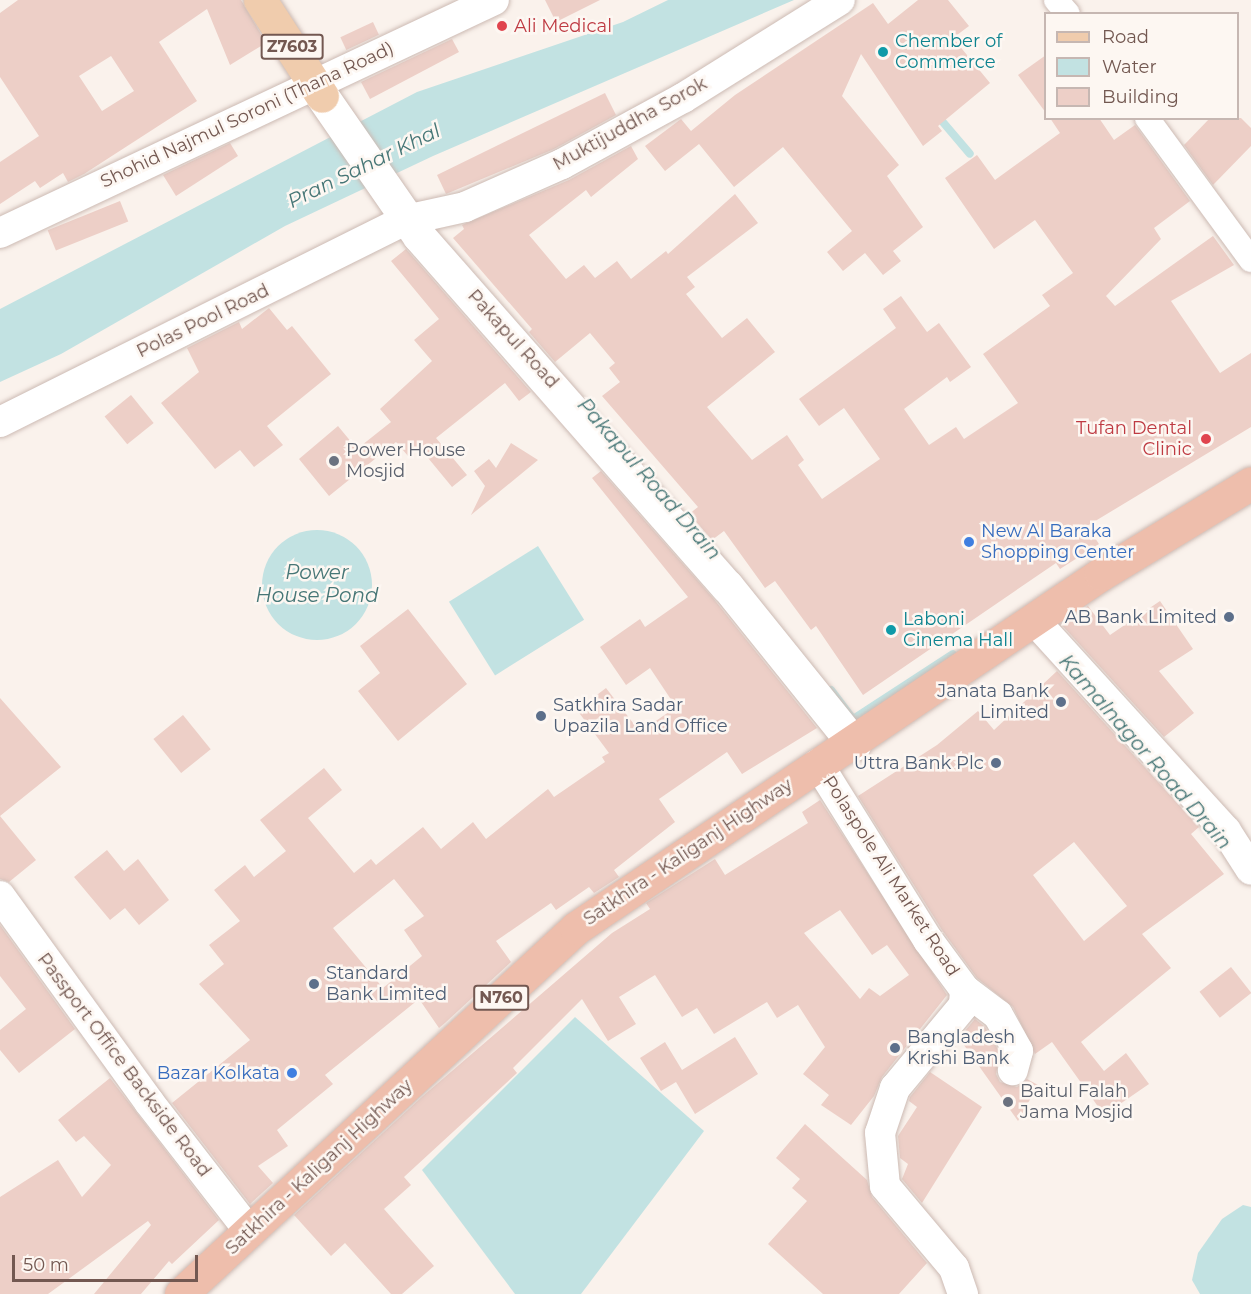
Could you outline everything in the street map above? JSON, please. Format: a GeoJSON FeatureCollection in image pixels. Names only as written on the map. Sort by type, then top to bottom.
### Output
{"type":"FeatureCollection","features":[{"type":"Feature","properties":{"kind":"highway","name":"Satkhira - Kaliganj Highway"},"geometry":{"type":"LineString","coordinates":[[187,1292],[576,928],[818,764],[854,744],[1164,533],[1251,483]]}},
{"type":"Feature","properties":{"kind":"main road","name":"Z7603"},"geometry":{"type":"LineString","coordinates":[[260,0],[404,216]]}},
{"type":"Feature","properties":{"kind":"main road","name":"Pakapul Road"},"geometry":{"type":"LineString","coordinates":[[404,216],[727,586],[854,744]]}},
{"type":"Feature","properties":{"kind":"street","name":"Shohid Najmul Soroni (Thana Road)"},"geometry":{"type":"LineString","coordinates":[[0,233],[318,89],[494,0]]}},
{"type":"Feature","properties":{"kind":"street","name":"Muktijuddha Sorok"},"geometry":{"type":"LineString","coordinates":[[404,216],[465,207],[562,164],[683,98],[840,0]]}},
{"type":"Feature","properties":{"kind":"street"},"geometry":{"type":"LineString","coordinates":[[1056,0],[1066,12]]}},
{"type":"Feature","properties":{"kind":"street"},"geometry":{"type":"LineString","coordinates":[[1149,120],[1251,260]]}},
{"type":"Feature","properties":{"kind":"street","name":"Polas Pool Road"},"geometry":{"type":"LineString","coordinates":[[0,422],[404,216]]}},
{"type":"Feature","properties":{"kind":"street"},"geometry":{"type":"LineString","coordinates":[[1034,620],[1226,831],[1251,870]]}},
{"type":"Feature","properties":{"kind":"street","name":"Polaspole Ali Market Road"},"geometry":{"type":"LineString","coordinates":[[818,764],[928,940],[965,990],[964,1005],[896,1088],[880,1133],[885,1186],[954,1268],[963,1294]]}},
{"type":"Feature","properties":{"kind":"street","name":"Passport Office Backside Road"},"geometry":{"type":"LineString","coordinates":[[0,896],[149,1102],[250,1232]]}},
{"type":"Feature","properties":{"kind":"street"},"geometry":{"type":"LineString","coordinates":[[965,990],[998,1015],[1018,1051],[1013,1070]]}},
{"type":"Feature","properties":{"kind":"water","name":"Pran Sahar Khal"},"geometry":{"type":"Polygon","coordinates":[[[668,0],[794,0],[433,156],[285,226],[61,354],[0,382],[0,309],[417,92],[623,22],[668,0]]]}},
{"type":"Feature","properties":{"kind":"water","name":"Power House Pond"},"geometry":{"type":"Polygon","coordinates":[[[317,530],[338,534],[356,546],[368,564],[372,585],[368,606],[356,624],[338,636],[317,640],[296,636],[278,624],[266,606],[262,585],[266,564],[278,546],[296,534],[317,530]]]}},
{"type":"Feature","properties":{"kind":"water"},"geometry":{"type":"Polygon","coordinates":[[[538,546],[584,620],[495,675],[449,602],[538,546]]]}},
{"type":"Feature","properties":{"kind":"water"},"geometry":{"type":"Polygon","coordinates":[[[575,1017],[704,1131],[581,1294],[515,1294],[422,1170],[575,1017]]]}},
{"type":"Feature","properties":{"kind":"water"},"geometry":{"type":"Polygon","coordinates":[[[1243,1205],[1251,1207],[1251,1294],[1200,1294],[1192,1280],[1198,1253],[1222,1219],[1243,1205]]]}},
{"type":"Feature","properties":{"kind":"building"},"geometry":{"type":"Polygon","coordinates":[[[18,0],[241,0],[266,43],[230,65],[207,9],[159,42],[197,101],[84,174],[68,182],[63,173],[40,188],[35,181],[0,204],[0,162],[39,136],[0,77],[0,13],[18,0]],[[111,56],[79,76],[102,111],[134,91],[111,56]]]}},
{"type":"Feature","properties":{"kind":"building"},"geometry":{"type":"Polygon","coordinates":[[[545,0],[600,0],[556,22],[545,0]]]}},
{"type":"Feature","properties":{"kind":"building"},"geometry":{"type":"Polygon","coordinates":[[[918,0],[948,0],[969,26],[953,38],[990,83],[938,126],[942,131],[923,146],[861,54],[842,96],[899,165],[887,176],[923,227],[893,251],[901,261],[883,275],[865,253],[843,271],[827,252],[852,231],[783,147],[734,187],[699,144],[665,171],[645,146],[681,119],[691,131],[735,95],[873,3],[888,24],[918,0]]]}},
{"type":"Feature","properties":{"kind":"building"},"geometry":{"type":"Polygon","coordinates":[[[373,22],[379,35],[346,50],[340,37],[373,22]]]}},
{"type":"Feature","properties":{"kind":"building"},"geometry":{"type":"Polygon","coordinates":[[[452,39],[459,52],[370,99],[361,82],[452,39]]]}},
{"type":"Feature","properties":{"kind":"building"},"geometry":{"type":"Polygon","coordinates":[[[1044,56],[1044,110],[1018,75],[1044,56]]]}},
{"type":"Feature","properties":{"kind":"building"},"geometry":{"type":"Polygon","coordinates":[[[605,93],[616,115],[554,149],[446,194],[437,175],[605,93]]]}},
{"type":"Feature","properties":{"kind":"building"},"geometry":{"type":"Polygon","coordinates":[[[1241,118],[1251,128],[1251,146],[1213,185],[1184,145],[1208,120],[1239,120],[1241,118]]]}},
{"type":"Feature","properties":{"kind":"building"},"geometry":{"type":"Polygon","coordinates":[[[1051,120],[1100,120],[1114,140],[1135,125],[1190,201],[1154,228],[1161,239],[1106,296],[1115,306],[1213,236],[1234,265],[1171,301],[1220,373],[1251,353],[1251,427],[1087,526],[1099,544],[1060,569],[1056,563],[863,695],[816,626],[811,630],[775,581],[765,588],[724,531],[712,540],[689,514],[698,507],[602,396],[620,382],[609,368],[615,363],[590,333],[555,362],[529,332],[532,329],[453,238],[464,229],[462,225],[569,180],[631,146],[638,159],[591,197],[586,190],[529,235],[566,279],[584,265],[595,278],[617,261],[631,279],[666,251],[668,254],[735,194],[758,223],[687,277],[695,287],[686,294],[722,338],[747,318],[775,352],[707,407],[752,460],[787,435],[804,460],[798,465],[822,499],[880,459],[844,408],[819,426],[799,399],[896,328],[883,309],[901,296],[927,332],[939,323],[971,367],[950,382],[947,377],[904,409],[929,445],[956,427],[964,439],[1018,403],[983,354],[1050,306],[1042,295],[1073,273],[1035,220],[994,249],[945,178],[977,155],[995,180],[1060,133],[1051,120]]]}},
{"type":"Feature","properties":{"kind":"building"},"geometry":{"type":"Polygon","coordinates":[[[230,143],[238,156],[176,196],[163,175],[230,143]]]}},
{"type":"Feature","properties":{"kind":"building"},"geometry":{"type":"Polygon","coordinates":[[[120,201],[128,221],[56,251],[48,230],[120,201]]]}},
{"type":"Feature","properties":{"kind":"building"},"geometry":{"type":"Polygon","coordinates":[[[406,249],[531,392],[519,401],[505,383],[436,438],[467,475],[452,487],[419,447],[408,456],[396,442],[329,496],[299,459],[338,426],[357,449],[391,422],[380,409],[432,361],[414,340],[439,319],[391,261],[406,249]]]}},
{"type":"Feature","properties":{"kind":"building"},"geometry":{"type":"Polygon","coordinates":[[[269,308],[287,330],[292,326],[331,374],[267,426],[283,445],[254,467],[240,450],[215,469],[161,403],[199,372],[187,348],[239,322],[242,329],[269,308]]]}},
{"type":"Feature","properties":{"kind":"building"},"geometry":{"type":"Polygon","coordinates":[[[131,395],[154,423],[127,444],[105,416],[131,395]]]}},
{"type":"Feature","properties":{"kind":"building"},"geometry":{"type":"Polygon","coordinates":[[[511,443],[538,460],[471,515],[485,486],[474,471],[489,459],[496,468],[511,443]]]}},
{"type":"Feature","properties":{"kind":"building"},"geometry":{"type":"Polygon","coordinates":[[[601,471],[713,598],[817,728],[742,774],[727,752],[659,799],[675,822],[614,870],[619,877],[594,893],[589,887],[556,910],[551,903],[496,941],[511,962],[439,1028],[419,999],[325,1075],[333,1084],[277,1130],[288,1146],[258,1166],[273,1183],[250,1204],[172,1103],[250,1040],[199,984],[224,964],[209,945],[240,921],[214,890],[245,865],[254,877],[286,851],[260,820],[324,768],[342,790],[308,818],[354,873],[371,859],[376,865],[423,827],[441,849],[473,822],[486,839],[548,789],[554,797],[605,762],[602,757],[609,753],[577,710],[606,688],[640,732],[676,707],[650,668],[626,685],[600,647],[640,619],[645,627],[688,597],[592,478],[601,471]],[[394,879],[333,928],[383,988],[422,956],[404,930],[424,916],[394,879]]]}},
{"type":"Feature","properties":{"kind":"building"},"geometry":{"type":"Polygon","coordinates":[[[1160,601],[1193,649],[1159,671],[1194,713],[1164,737],[1061,624],[1088,606],[1110,635],[1160,601]]]}},
{"type":"Feature","properties":{"kind":"building"},"geometry":{"type":"Polygon","coordinates":[[[408,609],[467,684],[398,741],[358,691],[380,673],[360,646],[408,609]]]}},
{"type":"Feature","properties":{"kind":"building"},"geometry":{"type":"Polygon","coordinates":[[[1057,671],[1199,827],[1191,834],[1224,874],[1142,934],[1171,968],[1081,1042],[1104,1071],[1126,1053],[1149,1084],[1104,1115],[1052,1042],[1035,1054],[1013,1007],[977,978],[942,930],[858,796],[937,745],[978,711],[994,730],[1057,671]],[[1074,842],[1033,875],[1084,941],[1127,906],[1074,842]]]}},
{"type":"Feature","properties":{"kind":"building"},"geometry":{"type":"Polygon","coordinates":[[[0,698],[61,767],[0,816],[0,698]]]}},
{"type":"Feature","properties":{"kind":"building"},"geometry":{"type":"Polygon","coordinates":[[[183,715],[211,749],[181,773],[153,739],[183,715]]]}},
{"type":"Feature","properties":{"kind":"building"},"geometry":{"type":"Polygon","coordinates":[[[820,800],[947,995],[882,1077],[874,1096],[851,1125],[821,1105],[829,1095],[803,1074],[825,1047],[798,1005],[777,1018],[767,1002],[714,1034],[697,1008],[682,1017],[655,975],[619,997],[636,1024],[608,1041],[582,999],[513,1068],[517,1073],[404,1177],[411,1185],[384,1209],[434,1266],[402,1294],[391,1294],[345,1243],[331,1256],[294,1215],[423,1096],[612,933],[650,909],[646,903],[715,859],[725,875],[808,823],[802,812],[820,800]],[[840,910],[804,933],[860,999],[869,988],[880,996],[909,975],[887,945],[872,955],[840,910]]]}},
{"type":"Feature","properties":{"kind":"building"},"geometry":{"type":"Polygon","coordinates":[[[0,816],[36,860],[9,882],[0,879],[0,816]]]}},
{"type":"Feature","properties":{"kind":"building"},"geometry":{"type":"Polygon","coordinates":[[[107,850],[124,871],[138,859],[169,900],[139,925],[125,908],[110,920],[74,877],[107,850]]]}},
{"type":"Feature","properties":{"kind":"building"},"geometry":{"type":"Polygon","coordinates":[[[0,925],[75,1029],[19,1073],[0,1050],[0,1030],[26,1009],[0,976],[0,925]]]}},
{"type":"Feature","properties":{"kind":"building"},"geometry":{"type":"Polygon","coordinates":[[[1231,967],[1251,993],[1220,1018],[1199,992],[1231,967]]]}},
{"type":"Feature","properties":{"kind":"building"},"geometry":{"type":"Polygon","coordinates":[[[975,1019],[985,1027],[1000,1053],[996,1074],[1000,1082],[1017,1087],[1027,1079],[1038,1085],[1018,1121],[959,1038],[975,1019]]]}},
{"type":"Feature","properties":{"kind":"building"},"geometry":{"type":"Polygon","coordinates":[[[735,1037],[758,1074],[695,1114],[676,1082],[661,1091],[640,1058],[665,1042],[682,1070],[735,1037]]]}},
{"type":"Feature","properties":{"kind":"building"},"geometry":{"type":"Polygon","coordinates":[[[930,1072],[982,1107],[922,1203],[902,1179],[908,1164],[900,1158],[898,1136],[917,1107],[909,1101],[910,1097],[930,1072]]]}},
{"type":"Feature","properties":{"kind":"building"},"geometry":{"type":"Polygon","coordinates":[[[110,1078],[219,1220],[172,1264],[169,1261],[141,1294],[94,1294],[151,1225],[148,1221],[48,1294],[0,1294],[0,1197],[58,1160],[82,1197],[111,1165],[84,1136],[76,1142],[58,1120],[110,1078]]]}},
{"type":"Feature","properties":{"kind":"building"},"geometry":{"type":"Polygon","coordinates":[[[805,1124],[867,1180],[872,1197],[927,1263],[899,1294],[823,1294],[768,1244],[807,1201],[792,1188],[800,1179],[776,1158],[805,1124]]]}},
{"type":"Feature","properties":{"kind":"waterway"},"geometry":{"type":"LineString","coordinates":[[936,114],[970,154]]}},
{"type":"Feature","properties":{"kind":"waterway"},"geometry":{"type":"LineString","coordinates":[[831,690],[853,719],[953,654]]}},
{"type":"Feature","properties":{"kind":"place","name":"Ali Medical"},"geometry":{"type":"Point","coordinates":[502,26]}},
{"type":"Feature","properties":{"kind":"place","name":"Chember of Commerce"},"geometry":{"type":"Point","coordinates":[883,52]}},
{"type":"Feature","properties":{"kind":"place","name":"Tufan Dental Clinic"},"geometry":{"type":"Point","coordinates":[1206,439]}},
{"type":"Feature","properties":{"kind":"place","name":"Power House Mosjid"},"geometry":{"type":"Point","coordinates":[334,461]}},
{"type":"Feature","properties":{"kind":"place","name":"New Al Baraka Shopping Center"},"geometry":{"type":"Point","coordinates":[969,542]}},
{"type":"Feature","properties":{"kind":"place","name":"AB Bank Limited"},"geometry":{"type":"Point","coordinates":[1229,617]}},
{"type":"Feature","properties":{"kind":"place","name":"Laboni Cinema Hall"},"geometry":{"type":"Point","coordinates":[891,630]}},
{"type":"Feature","properties":{"kind":"place","name":"Janata Bank Limited"},"geometry":{"type":"Point","coordinates":[1061,702]}},
{"type":"Feature","properties":{"kind":"place","name":"Satkhira Sadar Upazila Land Office"},"geometry":{"type":"Point","coordinates":[541,716]}},
{"type":"Feature","properties":{"kind":"place","name":"Uttra Bank Plc"},"geometry":{"type":"Point","coordinates":[996,763]}},
{"type":"Feature","properties":{"kind":"place","name":"Standard Bank Limited"},"geometry":{"type":"Point","coordinates":[314,984]}},
{"type":"Feature","properties":{"kind":"place","name":"Bangladesh Krishi Bank"},"geometry":{"type":"Point","coordinates":[895,1048]}},
{"type":"Feature","properties":{"kind":"place","name":"Bazar Kolkata"},"geometry":{"type":"Point","coordinates":[292,1073]}},
{"type":"Feature","properties":{"kind":"place","name":"Baitul Falah Jama Mosjid"},"geometry":{"type":"Point","coordinates":[1008,1102]}},
{"type":"Feature","properties":{"kind":"water label","name":"Pakapul Road Drain"},"geometry":{"type":"Point","coordinates":[649,479]}},
{"type":"Feature","properties":{"kind":"water label","name":"Kamalnagor Road Drain"},"geometry":{"type":"Point","coordinates":[1145,752]}}]}
